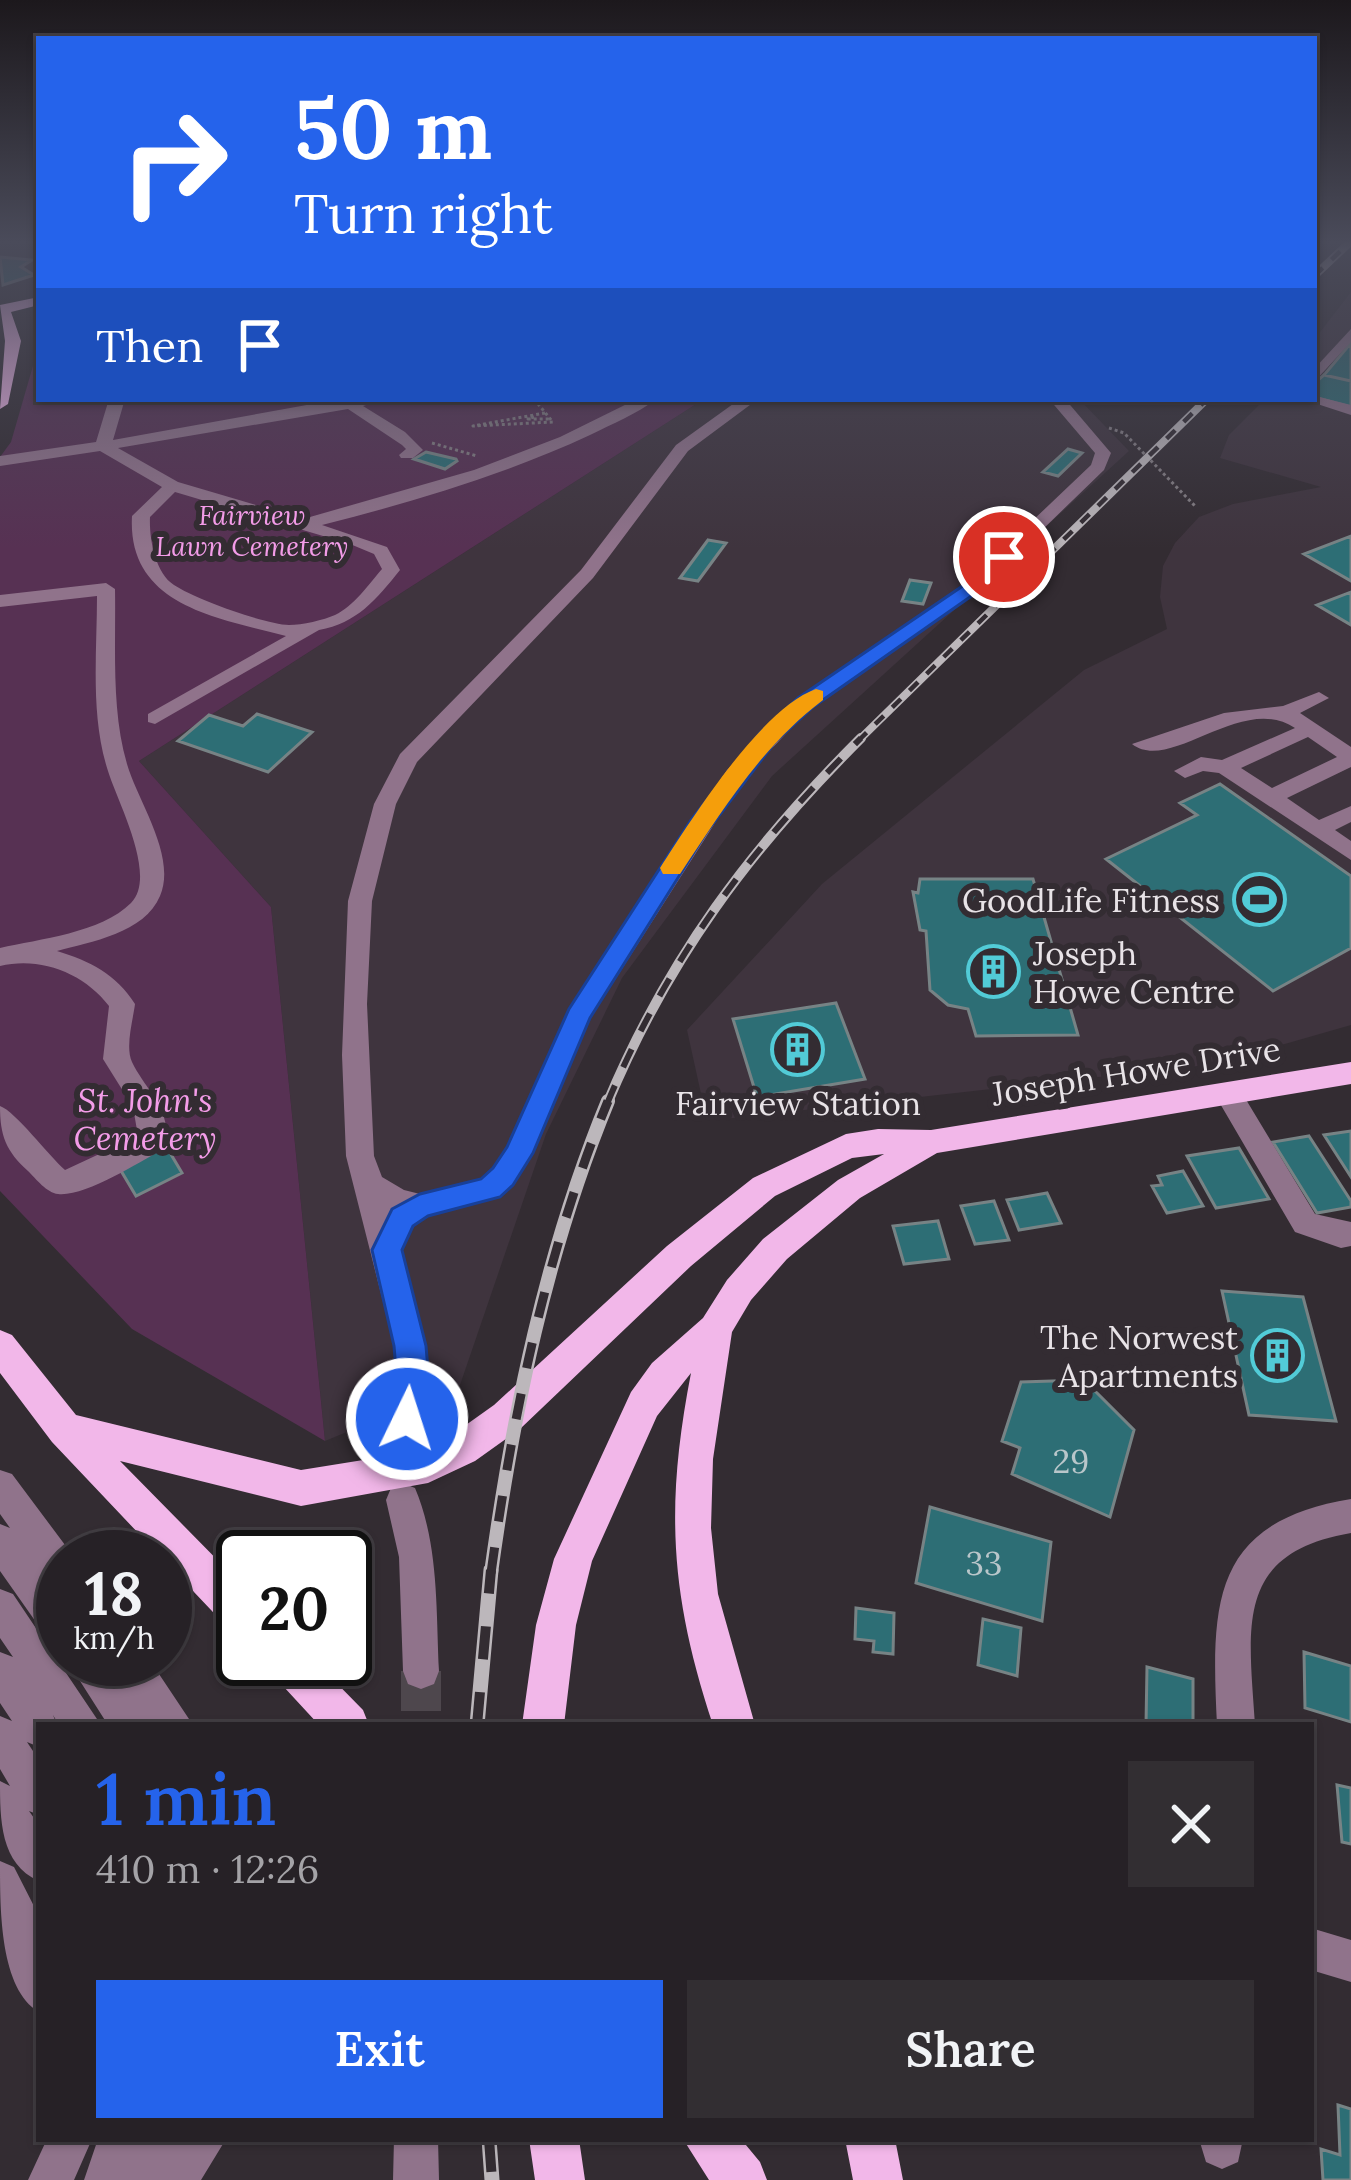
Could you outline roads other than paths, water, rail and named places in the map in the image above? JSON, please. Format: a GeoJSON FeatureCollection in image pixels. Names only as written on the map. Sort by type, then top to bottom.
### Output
{"type":"FeatureCollection","features":[{"type":"Feature","properties":{"kind":"main road"},"geometry":{"type":"LineString","coordinates":[[0,404],[11,346]]}},
{"type":"Feature","properties":{"kind":"main road","name":"Joseph Howe Drive"},"geometry":{"type":"LineString","coordinates":[[932,1142],[1345,1079]]}},
{"type":"Feature","properties":{"kind":"main road"},"geometry":{"type":"LineString","coordinates":[[65,1430],[301,1488],[416,1470],[462,1449],[506,1417],[718,1222],[807,1162],[878,1141],[932,1142]]}},
{"type":"Feature","properties":{"kind":"main road"},"geometry":{"type":"LineString","coordinates":[[543,1722],[556,1625],[573,1559],[606,1477],[644,1404],[665,1374],[715,1329],[775,1249],[849,1189],[932,1142]]}},
{"type":"Feature","properties":{"kind":"main road"},"geometry":{"type":"LineString","coordinates":[[715,1329],[712,1372],[694,1462],[691,1554],[707,1647],[733,1722]]}},
{"type":"Feature","properties":{"kind":"main road"},"geometry":{"type":"LineString","coordinates":[[0,1346],[65,1430],[216,1587]]}},
{"type":"Feature","properties":{"kind":"main road"},"geometry":{"type":"LineString","coordinates":[[311,1686],[345,1722]]}},
{"type":"Feature","properties":{"kind":"main road"},"geometry":{"type":"LineString","coordinates":[[554,2142],[560,2180]]}},
{"type":"Feature","properties":{"kind":"main road"},"geometry":{"type":"LineString","coordinates":[[710,2142],[742,2180]]}},
{"type":"Feature","properties":{"kind":"main road"},"geometry":{"type":"LineString","coordinates":[[871,2142],[878,2180]]}},
{"type":"Feature","properties":{"kind":"street"},"geometry":{"type":"LineString","coordinates":[[1317,374],[1340,346]]}},
{"type":"Feature","properties":{"kind":"street"},"geometry":{"type":"LineString","coordinates":[[1317,401],[1351,410]]}},
{"type":"Feature","properties":{"kind":"street"},"geometry":{"type":"LineString","coordinates":[[103,446],[116,402]]}},
{"type":"Feature","properties":{"kind":"street"},"geometry":{"type":"LineString","coordinates":[[0,461],[344,402]]}},
{"type":"Feature","properties":{"kind":"street"},"geometry":{"type":"LineString","coordinates":[[351,402],[402,433],[411,452]]}},
{"type":"Feature","properties":{"kind":"street"},"geometry":{"type":"LineString","coordinates":[[298,525],[417,496],[569,438],[642,402]]}},
{"type":"Feature","properties":{"kind":"street"},"geometry":{"type":"LineString","coordinates":[[403,1454],[413,1381],[410,1346],[360,1156],[354,947],[386,795],[408,759],[586,574],[682,448],[746,402]]}},
{"type":"Feature","properties":{"kind":"street"},"geometry":{"type":"LineString","coordinates":[[387,1250],[402,1217],[420,1206],[489,1189],[503,1176],[519,1153],[578,1016],[699,825],[767,737],[806,703],[973,586],[1098,467],[1103,453],[1064,406]]}},
{"type":"Feature","properties":{"kind":"street"},"geometry":{"type":"LineString","coordinates":[[103,446],[172,486],[381,551],[392,570],[354,610],[155,718]]}},
{"type":"Feature","properties":{"kind":"street"},"geometry":{"type":"LineString","coordinates":[[172,486],[141,516],[140,535],[155,576],[167,589],[288,631],[314,628]]}},
{"type":"Feature","properties":{"kind":"street"},"geometry":{"type":"LineString","coordinates":[[0,601],[106,590],[155,576]]}},
{"type":"Feature","properties":{"kind":"street"},"geometry":{"type":"LineString","coordinates":[[10,955],[116,921],[140,909],[152,889],[146,841],[114,760],[107,702],[106,590]]}},
{"type":"Feature","properties":{"kind":"street"},"geometry":{"type":"LineString","coordinates":[[1143,743],[1182,740],[1240,712],[1285,712],[1319,698]]}},
{"type":"Feature","properties":{"kind":"street"},"geometry":{"type":"LineString","coordinates":[[1270,798],[1351,758],[1285,712]]}},
{"type":"Feature","properties":{"kind":"street"},"geometry":{"type":"LineString","coordinates":[[1225,767],[1310,729]]}},
{"type":"Feature","properties":{"kind":"street"},"geometry":{"type":"LineString","coordinates":[[1185,771],[1201,764],[1225,767],[1351,852]]}},
{"type":"Feature","properties":{"kind":"street"},"geometry":{"type":"LineString","coordinates":[[1317,830],[1351,813]]}},
{"type":"Feature","properties":{"kind":"street"},"geometry":{"type":"LineString","coordinates":[[0,1118],[27,1153],[60,1183],[90,1174],[152,1142],[154,1121],[148,1103],[116,1059],[122,1004],[110,986],[80,964],[10,955]]}},
{"type":"Feature","properties":{"kind":"street"},"geometry":{"type":"LineString","coordinates":[[1229,1095],[1305,1223],[1351,1234]]}},
{"type":"Feature","properties":{"kind":"street"},"geometry":{"type":"LineString","coordinates":[[370,1184],[397,1201],[420,1206]]}},
{"type":"Feature","properties":{"kind":"street"},"geometry":{"type":"LineString","coordinates":[[0,1486],[36,1536]]}},
{"type":"Feature","properties":{"kind":"street"},"geometry":{"type":"LineString","coordinates":[[403,1500],[416,1557],[421,1671]]}},
{"type":"Feature","properties":{"kind":"street"},"geometry":{"type":"LineString","coordinates":[[1235,1722],[1235,1604],[1261,1548],[1320,1518],[1351,1516]]}},
{"type":"Feature","properties":{"kind":"street"},"geometry":{"type":"LineString","coordinates":[[0,1541],[36,1591]]}},
{"type":"Feature","properties":{"kind":"street"},"geometry":{"type":"LineString","coordinates":[[0,1607],[80,1722]]}},
{"type":"Feature","properties":{"kind":"street"},"geometry":{"type":"LineString","coordinates":[[0,1670],[36,1723]]}},
{"type":"Feature","properties":{"kind":"street"},"geometry":{"type":"LineString","coordinates":[[103,1686],[129,1722]]}},
{"type":"Feature","properties":{"kind":"street"},"geometry":{"type":"LineString","coordinates":[[146,1686],[172,1722]]}},
{"type":"Feature","properties":{"kind":"street"},"geometry":{"type":"LineString","coordinates":[[0,1736],[36,1790]]}},
{"type":"Feature","properties":{"kind":"street"},"geometry":{"type":"LineString","coordinates":[[0,1801],[36,1856]]}},
{"type":"Feature","properties":{"kind":"street"},"geometry":{"type":"LineString","coordinates":[[0,1880],[36,1954]]}},
{"type":"Feature","properties":{"kind":"street"},"geometry":{"type":"LineString","coordinates":[[0,1940],[36,1987]]}},
{"type":"Feature","properties":{"kind":"street"},"geometry":{"type":"LineString","coordinates":[[1314,1950],[1351,1960]]}},
{"type":"Feature","properties":{"kind":"street"},"geometry":{"type":"LineString","coordinates":[[51,2180],[69,2142]]}},
{"type":"Feature","properties":{"kind":"street"},"geometry":{"type":"LineString","coordinates":[[107,2180],[119,2142]]}},
{"type":"Feature","properties":{"kind":"street"},"geometry":{"type":"LineString","coordinates":[[123,2180],[136,2142]]}},
{"type":"Feature","properties":{"kind":"street"},"geometry":{"type":"LineString","coordinates":[[133,2180],[151,2142]]}},
{"type":"Feature","properties":{"kind":"street"},"geometry":{"type":"LineString","coordinates":[[172,2180],[201,2142]]}},
{"type":"Feature","properties":{"kind":"street"},"geometry":{"type":"LineString","coordinates":[[416,2142],[416,2180]]}},
{"type":"Feature","properties":{"kind":"tunnel"},"geometry":{"type":"LineString","coordinates":[[421,1671],[421,1722]]}},
{"type":"Feature","properties":{"kind":"railway"},"geometry":{"type":"LineString","coordinates":[[860,739],[1204,402]]}},
{"type":"Feature","properties":{"kind":"railway"},"geometry":{"type":"LineString","coordinates":[[607,1104],[657,1001],[715,908],[783,821],[860,739]]}},
{"type":"Feature","properties":{"kind":"railway"},"geometry":{"type":"LineString","coordinates":[[491,1573],[534,1333],[567,1216],[608,1101]]}},
{"type":"Feature","properties":{"kind":"railway"},"geometry":{"type":"LineString","coordinates":[[477,1722],[491,1570]]}},
{"type":"Feature","properties":{"kind":"railway"},"geometry":{"type":"LineString","coordinates":[[489,2142],[492,2180]]}},
{"type":"Feature","properties":{"kind":"place","name":"GoodLife Fitness"},"geometry":{"type":"Point","coordinates":[1259,900]}},
{"type":"Feature","properties":{"kind":"place","name":"Joseph Howe Centre"},"geometry":{"type":"Point","coordinates":[994,972]}},
{"type":"Feature","properties":{"kind":"place","name":"Fairview Station"},"geometry":{"type":"Point","coordinates":[798,1049]}},
{"type":"Feature","properties":{"kind":"place","name":"The Norwest Apartments"},"geometry":{"type":"Point","coordinates":[1277,1356]}},
{"type":"Feature","properties":{"kind":"park label","name":"Fairview Lawn Cemetery"},"geometry":{"type":"Point","coordinates":[252,532]}},
{"type":"Feature","properties":{"kind":"park label","name":"St. John's Cemetery"},"geometry":{"type":"Point","coordinates":[145,1119]}}]}
